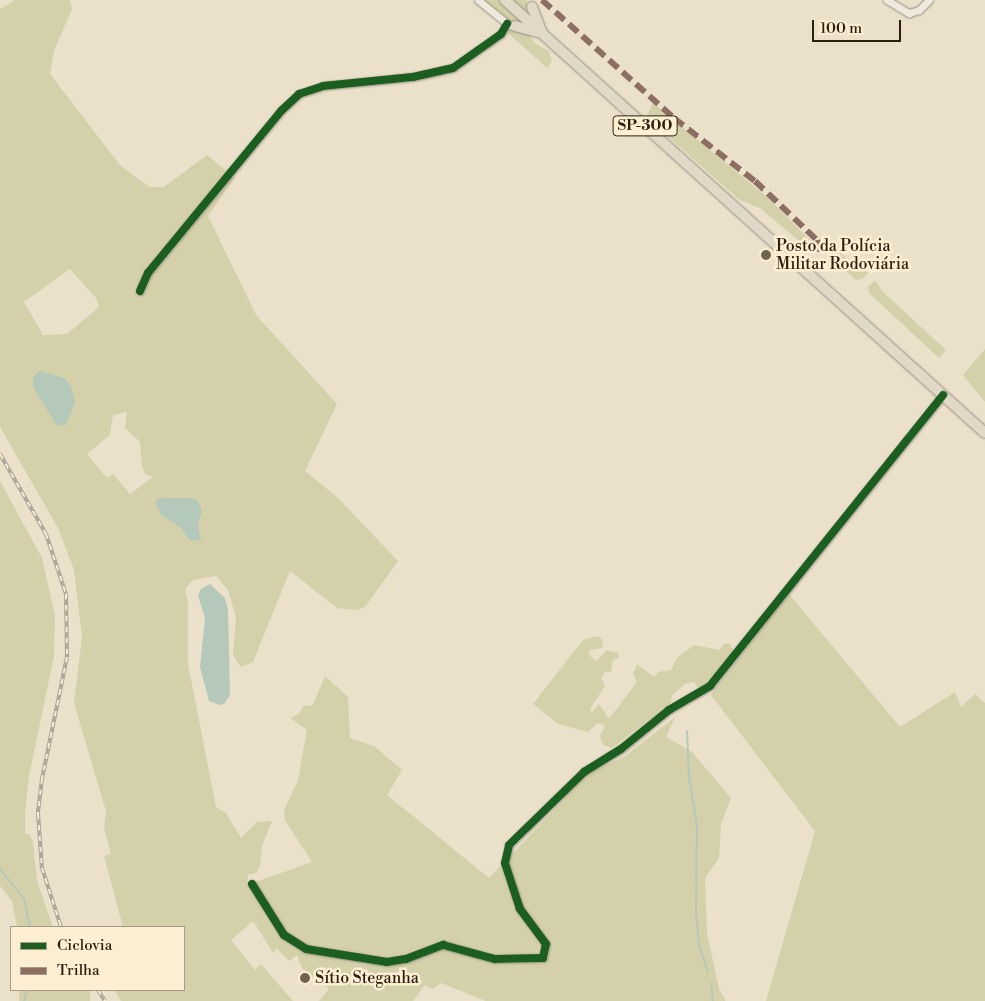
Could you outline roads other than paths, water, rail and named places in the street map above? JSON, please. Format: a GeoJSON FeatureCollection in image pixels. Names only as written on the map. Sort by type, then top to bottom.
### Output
{"type":"FeatureCollection","features":[{"type":"Feature","properties":{"kind":"main road","name":"SP-300"},"geometry":{"type":"LineString","coordinates":[[505,0],[985,433]]}},
{"type":"Feature","properties":{"kind":"main road"},"geometry":{"type":"LineString","coordinates":[[533,2],[542,34]]}},
{"type":"Feature","properties":{"kind":"main road"},"geometry":{"type":"LineString","coordinates":[[511,25],[542,34]]}},
{"type":"Feature","properties":{"kind":"street"},"geometry":{"type":"LineString","coordinates":[[478,0],[511,25]]}},
{"type":"Feature","properties":{"kind":"street"},"geometry":{"type":"LineString","coordinates":[[887,0],[909,13],[919,10],[929,0]]}},
{"type":"Feature","properties":{"kind":"street"},"geometry":{"type":"LineString","coordinates":[[140,292],[148,272],[281,111],[299,94],[318,86],[413,77],[453,68],[511,25],[526,19],[533,2]]}},
{"type":"Feature","properties":{"kind":"street"},"geometry":{"type":"LineString","coordinates":[[252,884],[284,935],[306,949],[387,962],[406,959],[443,945],[496,959],[543,958],[546,944],[520,909],[504,857],[509,845],[584,772],[621,750],[669,710],[710,686],[943,395]]}},
{"type":"Feature","properties":{"kind":"waterway"},"geometry":{"type":"LineString","coordinates":[[687,731],[689,777],[697,826],[696,912],[699,945],[708,973]]}},
{"type":"Feature","properties":{"kind":"waterway"},"geometry":{"type":"LineString","coordinates":[[0,869],[24,899],[30,926]]}},
{"type":"Feature","properties":{"kind":"waterway"},"geometry":{"type":"LineString","coordinates":[[711,983],[713,1001]]}},
{"type":"Feature","properties":{"kind":"waterway"},"geometry":{"type":"LineString","coordinates":[[24,1001],[27,991]]}},
{"type":"Feature","properties":{"kind":"railway"},"geometry":{"type":"LineString","coordinates":[[0,454],[46,534],[66,594],[67,657],[42,779],[38,814],[42,868],[61,926]]}},
{"type":"Feature","properties":{"kind":"railway"},"geometry":{"type":"LineString","coordinates":[[99,991],[105,1001]]}},
{"type":"Feature","properties":{"kind":"place","name":"Posto da Polícia Militar Rodoviária"},"geometry":{"type":"Point","coordinates":[766,255]}},
{"type":"Feature","properties":{"kind":"place","name":"Sítio Steganha"},"geometry":{"type":"Point","coordinates":[305,978]}}]}
